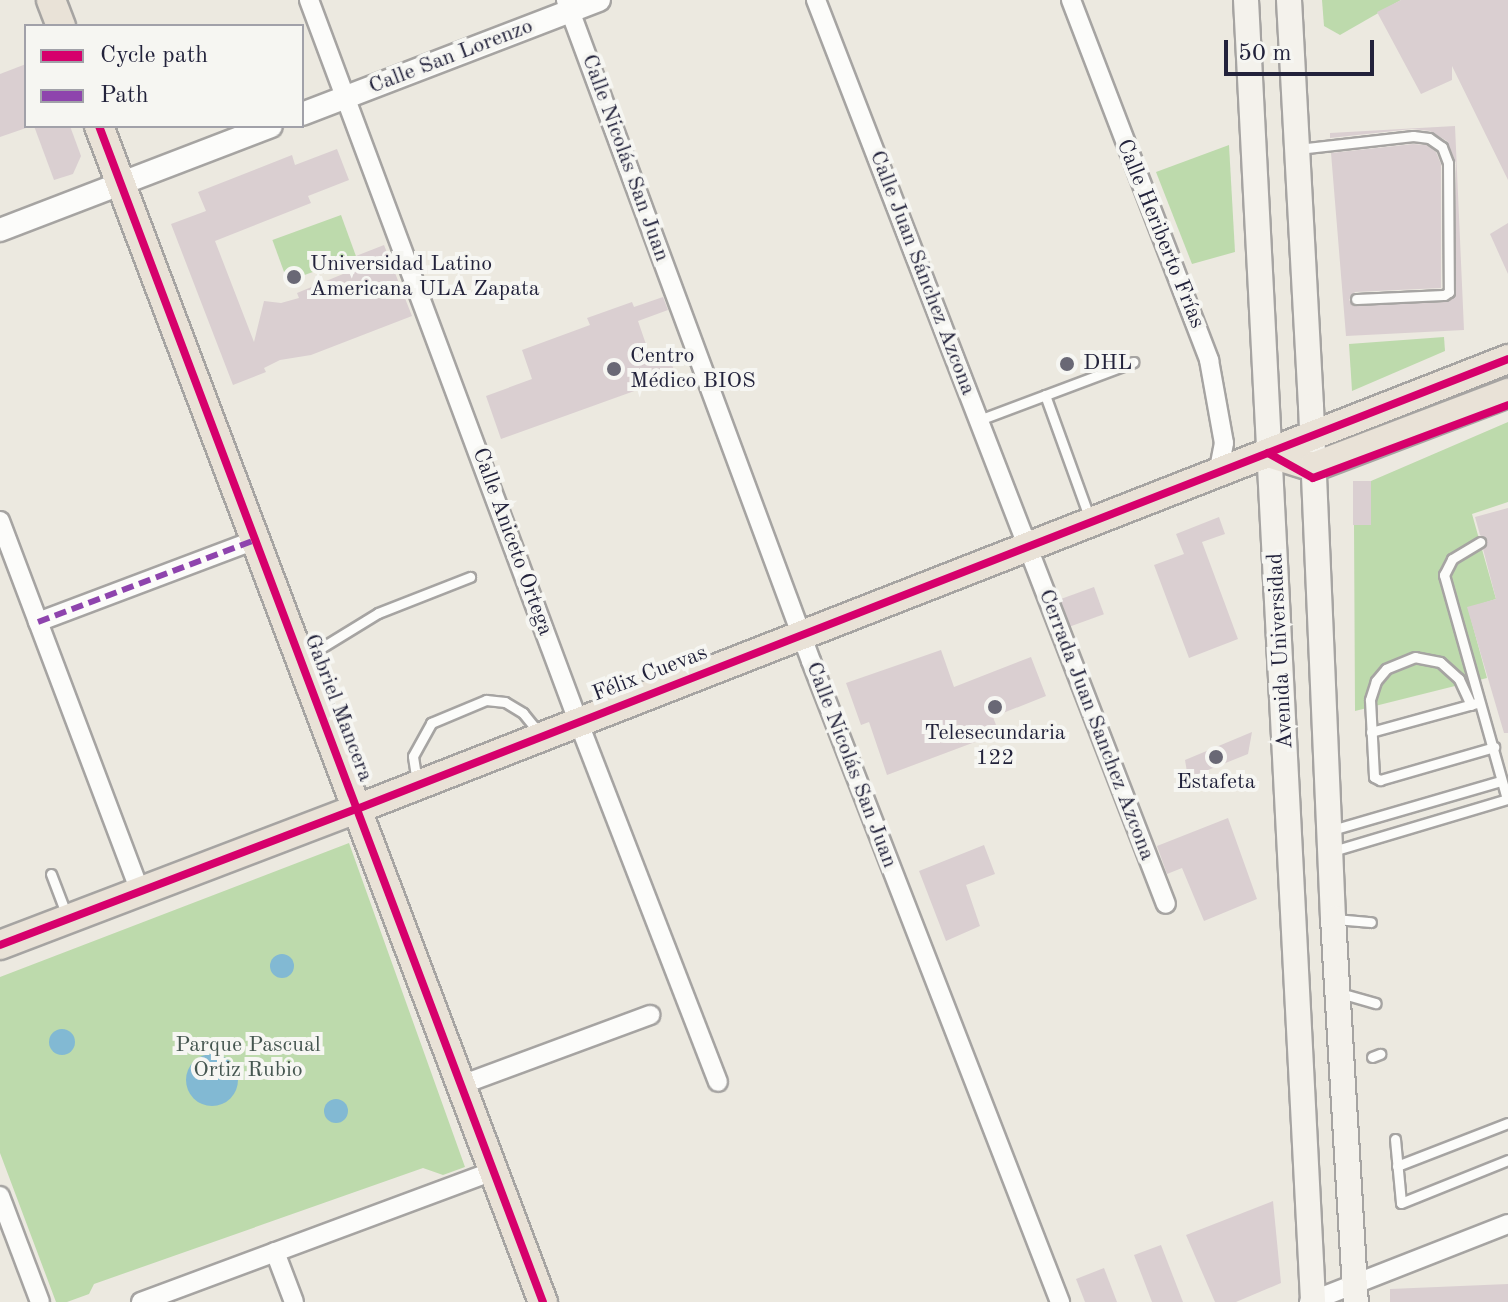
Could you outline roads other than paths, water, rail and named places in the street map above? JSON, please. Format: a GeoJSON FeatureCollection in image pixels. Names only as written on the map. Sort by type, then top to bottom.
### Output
{"type":"FeatureCollection","features":[{"type":"Feature","properties":{"kind":"main road"},"geometry":{"type":"LineString","coordinates":[[51,0],[60,24]]}},
{"type":"Feature","properties":{"kind":"main road","name":"Avenida Universidad"},"geometry":{"type":"LineString","coordinates":[[1246,0],[1268,453],[1275,516],[1311,1301]]}},
{"type":"Feature","properties":{"kind":"main road","name":"Avenida Universidad"},"geometry":{"type":"LineString","coordinates":[[1289,0],[1329,842],[1356,1293]]}},
{"type":"Feature","properties":{"kind":"main road","name":"Gabriel Mancera"},"geometry":{"type":"LineString","coordinates":[[100,128],[543,1302]]}},
{"type":"Feature","properties":{"kind":"main road","name":"Félix Cuevas"},"geometry":{"type":"LineString","coordinates":[[0,945],[1504,362]]}},
{"type":"Feature","properties":{"kind":"main road"},"geometry":{"type":"LineString","coordinates":[[1268,453],[1313,473],[1508,393]]}},
{"type":"Feature","properties":{"kind":"street","name":"Calle Aniceto Ortega"},"geometry":{"type":"LineString","coordinates":[[309,0],[578,721],[718,1082]]}},
{"type":"Feature","properties":{"kind":"street","name":"Calle San Lorenzo"},"geometry":{"type":"LineString","coordinates":[[304,113],[568,5],[599,0]]}},
{"type":"Feature","properties":{"kind":"street","name":"Calle Juan Sánchez Azcona"},"geometry":{"type":"LineString","coordinates":[[816,0],[1027,547]]}},
{"type":"Feature","properties":{"kind":"street","name":"Calle Heriberto Frías"},"geometry":{"type":"LineString","coordinates":[[1071,0],[1209,360],[1224,443],[1218,473]]}},
{"type":"Feature","properties":{"kind":"street","name":"Calle Nicolás San Juan"},"geometry":{"type":"LineString","coordinates":[[568,5],[801,635],[1060,1302]]}},
{"type":"Feature","properties":{"kind":"street"},"geometry":{"type":"LineString","coordinates":[[0,230],[266,128]]}},
{"type":"Feature","properties":{"kind":"street"},"geometry":{"type":"LineString","coordinates":[[0,521],[140,892]]}},
{"type":"Feature","properties":{"kind":"street"},"geometry":{"type":"LineString","coordinates":[[38,622],[255,540]]}},
{"type":"Feature","properties":{"kind":"street","name":"Cerrada Juan Sanchez Azcona"},"geometry":{"type":"LineString","coordinates":[[1027,547],[1166,904]]}},
{"type":"Feature","properties":{"kind":"street"},"geometry":{"type":"LineString","coordinates":[[461,1085],[650,1015]]}},
{"type":"Feature","properties":{"kind":"street"},"geometry":{"type":"LineString","coordinates":[[141,1302],[494,1171]]}},
{"type":"Feature","properties":{"kind":"street"},"geometry":{"type":"LineString","coordinates":[[0,1196],[40,1302]]}},
{"type":"Feature","properties":{"kind":"street"},"geometry":{"type":"LineString","coordinates":[[1311,1301],[1356,1293],[1508,1224]]}},
{"type":"Feature","properties":{"kind":"street"},"geometry":{"type":"LineString","coordinates":[[275,1252],[294,1302]]}},
{"type":"Feature","properties":{"kind":"lane"},"geometry":{"type":"LineString","coordinates":[[1298,149],[1413,136],[1429,138],[1442,147],[1448,163],[1449,292],[1444,295],[1356,299]]}},
{"type":"Feature","properties":{"kind":"lane"},"geometry":{"type":"LineString","coordinates":[[979,420],[1133,362]]}},
{"type":"Feature","properties":{"kind":"lane"},"geometry":{"type":"LineString","coordinates":[[1045,395],[1091,522]]}},
{"type":"Feature","properties":{"kind":"lane"},"geometry":{"type":"LineString","coordinates":[[1313,473],[1508,405]]}},
{"type":"Feature","properties":{"kind":"lane"},"geometry":{"type":"LineString","coordinates":[[1329,842],[1507,799],[1444,575],[1452,559],[1480,542]]}},
{"type":"Feature","properties":{"kind":"lane"},"geometry":{"type":"LineString","coordinates":[[300,660],[378,613],[470,577]]}},
{"type":"Feature","properties":{"kind":"lane"},"geometry":{"type":"LineString","coordinates":[[1471,705],[1459,679],[1448,668],[1431,659],[1407,658],[1386,669],[1376,681],[1370,700],[1373,773],[1380,780],[1494,747]]}},
{"type":"Feature","properties":{"kind":"lane"},"geometry":{"type":"LineString","coordinates":[[417,785],[413,756],[431,723],[486,700],[505,702],[523,713],[541,736]]}},
{"type":"Feature","properties":{"kind":"lane"},"geometry":{"type":"LineString","coordinates":[[1371,732],[1482,702]]}},
{"type":"Feature","properties":{"kind":"lane"},"geometry":{"type":"LineString","coordinates":[[1329,842],[1501,781]]}},
{"type":"Feature","properties":{"kind":"lane"},"geometry":{"type":"LineString","coordinates":[[51,874],[68,919]]}},
{"type":"Feature","properties":{"kind":"lane"},"geometry":{"type":"LineString","coordinates":[[1333,918],[1371,922]]}},
{"type":"Feature","properties":{"kind":"lane"},"geometry":{"type":"LineString","coordinates":[[1337,992],[1376,1003]]}},
{"type":"Feature","properties":{"kind":"lane"},"geometry":{"type":"LineString","coordinates":[[1397,1166],[1508,1123]]}},
{"type":"Feature","properties":{"kind":"lane"},"geometry":{"type":"LineString","coordinates":[[1395,1139],[1401,1203],[1508,1160]]}},
{"type":"Feature","properties":{"kind":"water"},"geometry":{"type":"Polygon","coordinates":[[[282,954],[290,958],[294,966],[290,974],[282,978],[274,974],[270,966],[274,958],[282,954]]]}},
{"type":"Feature","properties":{"kind":"water"},"geometry":{"type":"Polygon","coordinates":[[[62,1029],[71,1033],[75,1042],[71,1051],[62,1055],[53,1051],[49,1042],[53,1033],[62,1029]]]}},
{"type":"Feature","properties":{"kind":"water"},"geometry":{"type":"Polygon","coordinates":[[[212,1054],[230,1062],[238,1080],[230,1098],[212,1106],[194,1098],[186,1080],[194,1062],[212,1054]]]}},
{"type":"Feature","properties":{"kind":"water"},"geometry":{"type":"Polygon","coordinates":[[[336,1099],[344,1103],[348,1111],[344,1119],[336,1123],[328,1119],[324,1111],[328,1103],[336,1099]]]}},
{"type":"Feature","properties":{"kind":"place","name":"Universidad Latino Americana ULA Zapata"},"geometry":{"type":"Point","coordinates":[294,277]}},
{"type":"Feature","properties":{"kind":"place","name":"DHL"},"geometry":{"type":"Point","coordinates":[1067,364]}},
{"type":"Feature","properties":{"kind":"place","name":"Centro Médico BIOS"},"geometry":{"type":"Point","coordinates":[614,369]}},
{"type":"Feature","properties":{"kind":"place","name":"Telesecundaria 122"},"geometry":{"type":"Point","coordinates":[995,707]}},
{"type":"Feature","properties":{"kind":"place","name":"Estafeta"},"geometry":{"type":"Point","coordinates":[1216,757]}},
{"type":"Feature","properties":{"kind":"park label","name":"Parque Pascual Ortiz Rubio"},"geometry":{"type":"Point","coordinates":[248,1058]}}]}
